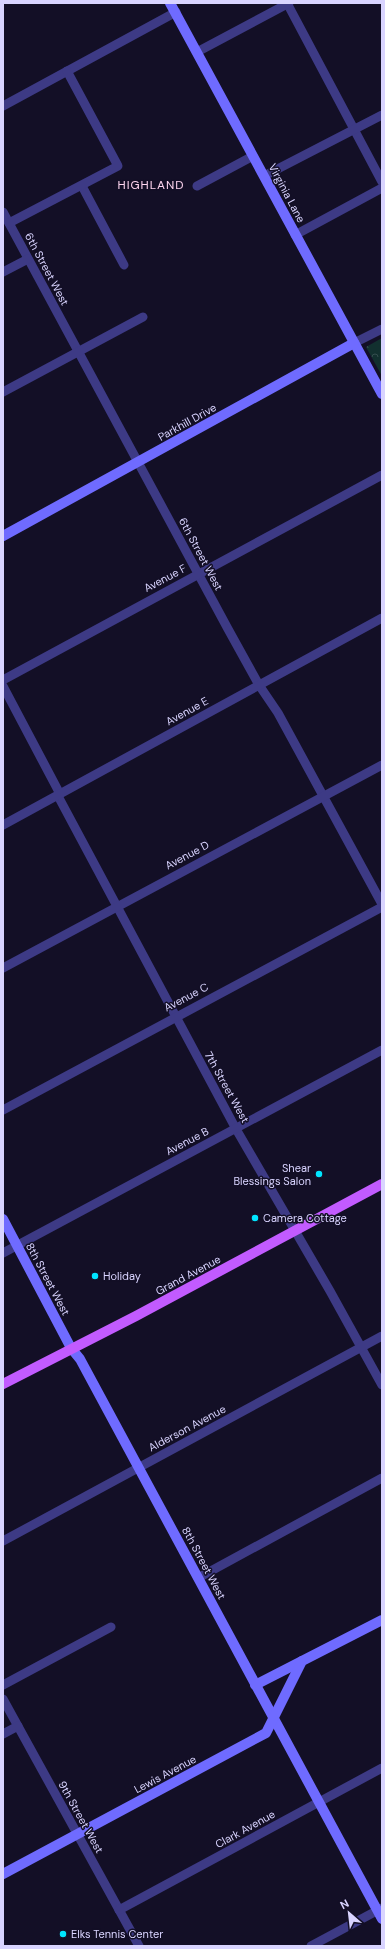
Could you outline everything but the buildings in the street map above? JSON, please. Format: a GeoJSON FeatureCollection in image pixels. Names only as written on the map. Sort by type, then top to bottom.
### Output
{"type":"FeatureCollection","features":[{"type":"Feature","properties":{"kind":"main road","name":"Grand Avenue"},"geometry":{"type":"LineString","coordinates":[[3,1384],[136,1316],[382,1184]]}},
{"type":"Feature","properties":{"kind":"street","name":"Virginia Lane"},"geometry":{"type":"LineString","coordinates":[[170,3],[382,394]]}},
{"type":"Feature","properties":{"kind":"street"},"geometry":{"type":"LineString","coordinates":[[197,52],[288,3],[382,182]]}},
{"type":"Feature","properties":{"kind":"street"},"geometry":{"type":"LineString","coordinates":[[3,106],[176,12]]}},
{"type":"Feature","properties":{"kind":"street"},"geometry":{"type":"LineString","coordinates":[[9,223],[118,166],[67,71]]}},
{"type":"Feature","properties":{"kind":"street"},"geometry":{"type":"LineString","coordinates":[[264,176],[382,115]]}},
{"type":"Feature","properties":{"kind":"street"},"geometry":{"type":"LineString","coordinates":[[196,186],[254,156]]}},
{"type":"Feature","properties":{"kind":"street"},"geometry":{"type":"LineString","coordinates":[[82,186],[124,265]]}},
{"type":"Feature","properties":{"kind":"street"},"geometry":{"type":"LineString","coordinates":[[295,235],[382,188]]}},
{"type":"Feature","properties":{"kind":"street","name":"6th Street West"},"geometry":{"type":"LineString","coordinates":[[3,212],[198,574],[259,685],[278,713],[382,906]]}},
{"type":"Feature","properties":{"kind":"street"},"geometry":{"type":"LineString","coordinates":[[3,272],[28,259]]}},
{"type":"Feature","properties":{"kind":"street"},"geometry":{"type":"LineString","coordinates":[[3,392],[143,317]]}},
{"type":"Feature","properties":{"kind":"street","name":"Parkhill Drive"},"geometry":{"type":"LineString","coordinates":[[3,536],[382,329]]}},
{"type":"Feature","properties":{"kind":"street","name":"Avenue F"},"geometry":{"type":"LineString","coordinates":[[3,680],[382,475]]}},
{"type":"Feature","properties":{"kind":"street","name":"Avenue E"},"geometry":{"type":"LineString","coordinates":[[3,825],[382,618]]}},
{"type":"Feature","properties":{"kind":"street","name":"7th Street West"},"geometry":{"type":"LineString","coordinates":[[3,686],[116,907],[175,1017],[236,1129],[382,1386]]}},
{"type":"Feature","properties":{"kind":"street","name":"Avenue D"},"geometry":{"type":"LineString","coordinates":[[3,968],[382,765]]}},
{"type":"Feature","properties":{"kind":"street","name":"Avenue C"},"geometry":{"type":"LineString","coordinates":[[3,1110],[382,906]]}},
{"type":"Feature","properties":{"kind":"street","name":"Avenue B"},"geometry":{"type":"LineString","coordinates":[[3,1253],[382,1050]]}},
{"type":"Feature","properties":{"kind":"street","name":"8th Street West"},"geometry":{"type":"LineString","coordinates":[[3,1219],[380,1912]]}},
{"type":"Feature","properties":{"kind":"street","name":"Alderson Avenue"},"geometry":{"type":"LineString","coordinates":[[3,1541],[382,1336]]}},
{"type":"Feature","properties":{"kind":"street"},"geometry":{"type":"LineString","coordinates":[[198,1578],[382,1478]]}},
{"type":"Feature","properties":{"kind":"street"},"geometry":{"type":"LineString","coordinates":[[256,1685],[382,1620]]}},
{"type":"Feature","properties":{"kind":"street"},"geometry":{"type":"LineString","coordinates":[[3,1685],[112,1627]]}},
{"type":"Feature","properties":{"kind":"street","name":"Lewis Avenue"},"geometry":{"type":"LineString","coordinates":[[3,1874],[266,1733],[302,1661]]}},
{"type":"Feature","properties":{"kind":"street","name":"9th Street West"},"geometry":{"type":"LineString","coordinates":[[4,1703],[139,1946]]}},
{"type":"Feature","properties":{"kind":"street"},"geometry":{"type":"LineString","coordinates":[[3,1734],[18,1726]]}},
{"type":"Feature","properties":{"kind":"street","name":"Clark Avenue"},"geometry":{"type":"LineString","coordinates":[[119,1910],[382,1768]]}},
{"type":"Feature","properties":{"kind":"street"},"geometry":{"type":"LineString","coordinates":[[311,1946],[380,1912]]}},
{"type":"Feature","properties":{"kind":"green space"},"geometry":{"type":"Polygon","coordinates":[[[382,338],[382,376],[366,347],[382,338]]]}},
{"type":"Feature","properties":{"kind":"place","name":"Shear Blessings Salon"},"geometry":{"type":"Point","coordinates":[319,1174]}},
{"type":"Feature","properties":{"kind":"place","name":"Camera Cottage"},"geometry":{"type":"Point","coordinates":[255,1218]}},
{"type":"Feature","properties":{"kind":"place","name":"Holiday"},"geometry":{"type":"Point","coordinates":[95,1276]}},
{"type":"Feature","properties":{"kind":"place","name":"Elks Tennis Center"},"geometry":{"type":"Point","coordinates":[63,1934]}},
{"type":"Feature","properties":{"kind":"district","name":"HIGHLAND"},"geometry":{"type":"Point","coordinates":[151,185]}}]}
